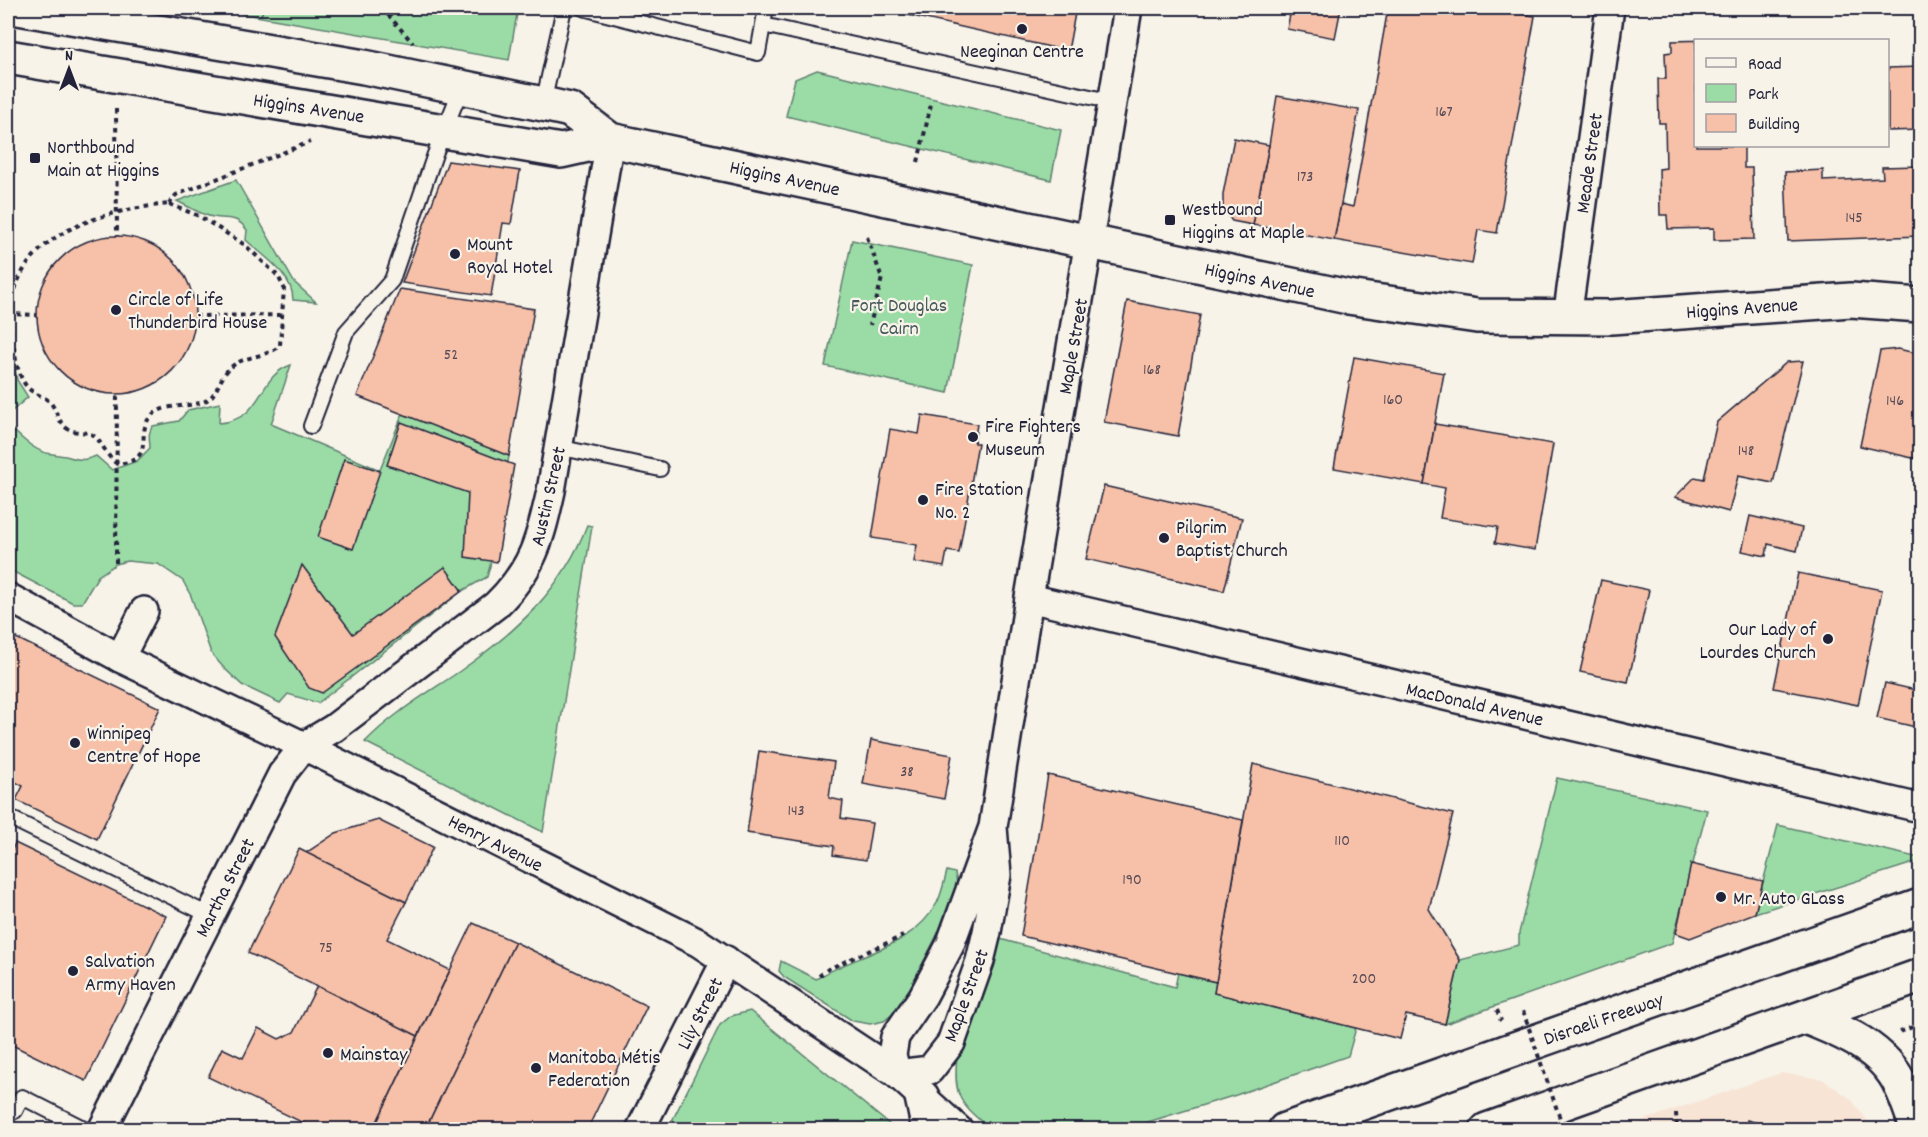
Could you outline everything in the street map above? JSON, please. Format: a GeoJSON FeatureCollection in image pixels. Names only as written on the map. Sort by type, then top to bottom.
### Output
{"type":"FeatureCollection","features":[{"type":"Feature","properties":{"kind":"main road","name":"Higgins Avenue"},"geometry":{"type":"LineString","coordinates":[[18,8],[364,67],[570,110],[610,140]]}},
{"type":"Feature","properties":{"kind":"main road","name":"Higgins Avenue"},"geometry":{"type":"LineString","coordinates":[[8,57],[561,151],[610,140],[1348,297],[1477,316],[1611,317],[1851,300],[1920,305]]}},
{"type":"Feature","properties":{"kind":"main road","name":"Disraeli Freeway"},"geometry":{"type":"LineString","coordinates":[[1285,1130],[1920,906]]}},
{"type":"Feature","properties":{"kind":"main road"},"geometry":{"type":"LineString","coordinates":[[1487,1130],[1920,976]]}},
{"type":"Feature","properties":{"kind":"main road"},"geometry":{"type":"LineString","coordinates":[[1806,1017],[1845,1033],[1872,1051],[1889,1067],[1900,1084],[1918,1130]]}},
{"type":"Feature","properties":{"kind":"main road"},"geometry":{"type":"LineString","coordinates":[[922,1097],[929,1130]]}},
{"type":"Feature","properties":{"kind":"street","name":"Maple Street"},"geometry":{"type":"LineString","coordinates":[[993,827],[997,875],[987,932],[980,961],[951,1043],[930,1070],[897,1074],[892,1055],[894,1037],[923,996],[950,945],[993,827],[1128,8]]}},
{"type":"Feature","properties":{"kind":"street","name":"Meade Street"},"geometry":{"type":"LineString","coordinates":[[1567,318],[1610,8]]}},
{"type":"Feature","properties":{"kind":"street","name":"Austin Street"},"geometry":{"type":"LineString","coordinates":[[304,746],[344,721],[496,605],[511,591],[531,561],[543,530],[610,140]]}},
{"type":"Feature","properties":{"kind":"street","name":"Henry Avenue"},"geometry":{"type":"LineString","coordinates":[[8,597],[120,658],[304,746],[699,944],[897,1074],[959,1130]]}},
{"type":"Feature","properties":{"kind":"street","name":"MacDonald Avenue"},"geometry":{"type":"LineString","coordinates":[[1029,598],[1920,808]]}},
{"type":"Feature","properties":{"kind":"street"},"geometry":{"type":"LineString","coordinates":[[120,658],[144,611]]}},
{"type":"Feature","properties":{"kind":"street","name":"Martha Street"},"geometry":{"type":"LineString","coordinates":[[102,1130],[282,774],[304,746]]}},
{"type":"Feature","properties":{"kind":"street","name":"Lily Street"},"geometry":{"type":"LineString","coordinates":[[640,1130],[726,960]]}},
{"type":"Feature","properties":{"kind":"lane"},"geometry":{"type":"LineString","coordinates":[[543,104],[564,8]]}},
{"type":"Feature","properties":{"kind":"lane"},"geometry":{"type":"LineString","coordinates":[[583,8],[758,53],[766,8]]}},
{"type":"Feature","properties":{"kind":"lane"},"geometry":{"type":"LineString","coordinates":[[763,25],[1113,102]]}},
{"type":"Feature","properties":{"kind":"lane"},"geometry":{"type":"LineString","coordinates":[[311,426],[346,332],[392,280],[462,86]]}},
{"type":"Feature","properties":{"kind":"lane"},"geometry":{"type":"LineString","coordinates":[[558,447],[660,469]]}},
{"type":"Feature","properties":{"kind":"lane"},"geometry":{"type":"LineString","coordinates":[[8,817],[209,915]]}},
{"type":"Feature","properties":{"kind":"lane"},"geometry":{"type":"LineString","coordinates":[[8,1107],[15,1111],[22,1097],[87,1130]]}},
{"type":"Feature","properties":{"kind":"path"},"geometry":{"type":"LineString","coordinates":[[382,8],[418,48]]}},
{"type":"Feature","properties":{"kind":"path"},"geometry":{"type":"LineString","coordinates":[[918,162],[931,105]]}},
{"type":"Feature","properties":{"kind":"path"},"geometry":{"type":"LineString","coordinates":[[116,106],[117,236]]}},
{"type":"Feature","properties":{"kind":"path"},"geometry":{"type":"LineString","coordinates":[[169,204],[176,195],[312,141]]}},
{"type":"Feature","properties":{"kind":"path"},"geometry":{"type":"LineString","coordinates":[[169,204],[198,216],[245,245],[278,276],[284,288],[280,345],[274,351],[255,355],[229,368],[211,397],[203,402],[158,411],[150,417],[142,451],[130,462],[117,464],[108,457],[95,436],[88,432],[75,432],[66,428],[50,402],[28,389],[17,366],[8,314],[18,280],[39,251],[59,234],[77,224],[136,207],[169,204]]}},
{"type":"Feature","properties":{"kind":"path"},"geometry":{"type":"LineString","coordinates":[[867,237],[882,278],[870,325]]}},
{"type":"Feature","properties":{"kind":"path"},"geometry":{"type":"LineString","coordinates":[[8,314],[38,315]]}},
{"type":"Feature","properties":{"kind":"path"},"geometry":{"type":"LineString","coordinates":[[195,316],[282,315]]}},
{"type":"Feature","properties":{"kind":"path"},"geometry":{"type":"LineString","coordinates":[[116,564],[117,394]]}},
{"type":"Feature","properties":{"kind":"path"},"geometry":{"type":"LineString","coordinates":[[819,976],[828,969],[903,936]]}},
{"type":"Feature","properties":{"kind":"path"},"geometry":{"type":"LineString","coordinates":[[1523,1011],[1564,1130]]}},
{"type":"Feature","properties":{"kind":"path"},"geometry":{"type":"LineString","coordinates":[[1676,1113],[1677,1130]]}},
{"type":"Feature","properties":{"kind":"shaded area"},"geometry":{"type":"Polygon","coordinates":[[[1781,1073],[1822,1079],[1851,1099],[1868,1122],[1869,1129],[1615,1130],[1781,1073]]]}},
{"type":"Feature","properties":{"kind":"green space"},"geometry":{"type":"Polygon","coordinates":[[[210,8],[518,8],[509,60],[210,8]]]}},
{"type":"Feature","properties":{"kind":"green space"},"geometry":{"type":"Polygon","coordinates":[[[817,70],[1061,130],[1051,180],[786,116],[795,79],[817,70]]]}},
{"type":"Feature","properties":{"kind":"green space"},"geometry":{"type":"Polygon","coordinates":[[[236,180],[294,282],[316,302],[293,300],[292,291],[283,274],[246,240],[247,230],[239,222],[208,216],[177,201],[236,180]]]}},
{"type":"Feature","properties":{"kind":"green space","name":"Fort Douglas Cairn"},"geometry":{"type":"Polygon","coordinates":[[[852,240],[973,265],[948,393],[825,366],[852,240]]]}},
{"type":"Feature","properties":{"kind":"green space"},"geometry":{"type":"Polygon","coordinates":[[[8,327],[17,380],[28,397],[12,411],[8,404],[8,327]]]}},
{"type":"Feature","properties":{"kind":"green space"},"geometry":{"type":"Polygon","coordinates":[[[291,365],[271,424],[380,470],[403,413],[509,456],[487,577],[462,591],[318,703],[288,694],[280,703],[242,685],[211,653],[191,596],[183,581],[158,564],[127,561],[116,564],[98,576],[82,603],[73,603],[8,569],[8,425],[41,451],[80,459],[96,456],[112,470],[137,461],[150,448],[149,434],[153,426],[179,421],[188,410],[220,403],[219,423],[234,420],[253,406],[272,378],[291,365]]]}},
{"type":"Feature","properties":{"kind":"green space"},"geometry":{"type":"Polygon","coordinates":[[[587,525],[592,526],[543,832],[365,742],[399,713],[481,656],[518,625],[536,607],[565,569],[587,525]]]}},
{"type":"Feature","properties":{"kind":"green space"},"geometry":{"type":"Polygon","coordinates":[[[1557,778],[1707,810],[1672,943],[1445,1024],[1460,960],[1519,945],[1519,933],[1557,778]]]}},
{"type":"Feature","properties":{"kind":"green space"},"geometry":{"type":"Polygon","coordinates":[[[1778,825],[1920,858],[1920,861],[1755,913],[1778,825]]]}},
{"type":"Feature","properties":{"kind":"green space"},"geometry":{"type":"Polygon","coordinates":[[[947,871],[955,873],[958,888],[900,1008],[884,1021],[870,1024],[853,1021],[784,977],[779,971],[781,961],[816,979],[899,940],[927,918],[939,899],[947,871]]]}},
{"type":"Feature","properties":{"kind":"green space"},"geometry":{"type":"Polygon","coordinates":[[[1000,939],[1175,987],[1178,973],[1216,982],[1214,993],[1356,1028],[1348,1056],[1236,1095],[1125,1129],[990,1129],[965,1106],[958,1091],[956,1070],[957,1056],[1000,939]]]}},
{"type":"Feature","properties":{"kind":"green space"},"geometry":{"type":"Polygon","coordinates":[[[750,1011],[895,1129],[668,1129],[720,1025],[731,1016],[750,1011]]]}},
{"type":"Feature","properties":{"kind":"building","name":"Neeginan Centre"},"geometry":{"type":"Polygon","coordinates":[[[877,8],[1076,8],[1068,51],[877,8]]]}},
{"type":"Feature","properties":{"kind":"building"},"geometry":{"type":"Polygon","coordinates":[[[1265,8],[1341,8],[1335,38],[1287,29],[1290,15],[1265,10],[1265,8]]]}},
{"type":"Feature","properties":{"kind":"building"},"geometry":{"type":"Polygon","coordinates":[[[1388,8],[1485,8],[1535,16],[1497,233],[1478,230],[1472,264],[1334,240],[1341,204],[1353,207],[1388,8]]]}},
{"type":"Feature","properties":{"kind":"building"},"geometry":{"type":"Polygon","coordinates":[[[1694,40],[1694,147],[1744,147],[1744,168],[1752,168],[1754,239],[1714,240],[1714,228],[1668,229],[1667,215],[1660,215],[1659,169],[1666,168],[1665,123],[1659,123],[1658,79],[1666,79],[1665,53],[1672,52],[1672,41],[1694,40]]]}},
{"type":"Feature","properties":{"kind":"building"},"geometry":{"type":"Polygon","coordinates":[[[1920,67],[1920,130],[1889,131],[1889,68],[1920,67]]]}},
{"type":"Feature","properties":{"kind":"building"},"geometry":{"type":"Polygon","coordinates":[[[1277,96],[1359,110],[1334,240],[1253,225],[1277,96]]]}},
{"type":"Feature","properties":{"kind":"building"},"geometry":{"type":"Polygon","coordinates":[[[1234,138],[1269,145],[1253,225],[1232,221],[1223,209],[1223,194],[1234,138]]]}},
{"type":"Feature","properties":{"kind":"building","name":"Mount Royal Hotel"},"geometry":{"type":"Polygon","coordinates":[[[448,161],[520,171],[511,224],[503,223],[491,296],[402,283],[448,161]]]}},
{"type":"Feature","properties":{"kind":"building"},"geometry":{"type":"Polygon","coordinates":[[[1919,166],[1920,236],[1788,241],[1785,172],[1823,170],[1823,181],[1883,178],[1882,167],[1919,166]]]}},
{"type":"Feature","properties":{"kind":"building","name":"Circle of Life Thunderbird House"},"geometry":{"type":"Polygon","coordinates":[[[116,236],[131,237],[146,242],[160,249],[172,259],[182,271],[189,285],[194,300],[194,330],[189,345],[182,359],[172,371],[160,381],[146,388],[131,393],[116,394],[101,393],[86,388],[72,381],[60,371],[50,359],[43,345],[38,330],[37,315],[38,300],[43,285],[50,271],[60,259],[72,249],[86,242],[101,237],[116,236]]]}},
{"type":"Feature","properties":{"kind":"building"},"geometry":{"type":"Polygon","coordinates":[[[400,289],[534,309],[509,456],[357,396],[400,289]]]}},
{"type":"Feature","properties":{"kind":"building"},"geometry":{"type":"Polygon","coordinates":[[[1127,301],[1200,315],[1178,436],[1104,422],[1127,301]]]}},
{"type":"Feature","properties":{"kind":"building"},"geometry":{"type":"Polygon","coordinates":[[[1898,349],[1920,354],[1920,444],[1917,459],[1860,446],[1880,351],[1898,349]]]}},
{"type":"Feature","properties":{"kind":"building"},"geometry":{"type":"Polygon","coordinates":[[[1354,357],[1444,373],[1424,484],[1334,468],[1354,357]]]}},
{"type":"Feature","properties":{"kind":"building"},"geometry":{"type":"Polygon","coordinates":[[[1803,361],[1773,483],[1738,476],[1729,512],[1675,497],[1695,477],[1704,479],[1717,422],[1787,362],[1803,361]]]}},
{"type":"Feature","properties":{"kind":"building","name":"Fire Station No. 2"},"geometry":{"type":"Polygon","coordinates":[[[922,415],[977,424],[974,443],[978,443],[959,553],[947,551],[944,567],[914,562],[917,545],[872,538],[890,429],[919,434],[922,415]]]}},
{"type":"Feature","properties":{"kind":"building"},"geometry":{"type":"Polygon","coordinates":[[[401,422],[514,465],[497,562],[465,557],[468,493],[387,465],[401,422]]]}},
{"type":"Feature","properties":{"kind":"building"},"geometry":{"type":"Polygon","coordinates":[[[1435,424],[1553,444],[1535,550],[1495,543],[1498,527],[1440,518],[1445,488],[1424,484],[1435,424]]]}},
{"type":"Feature","properties":{"kind":"building"},"geometry":{"type":"Polygon","coordinates":[[[344,459],[380,471],[353,549],[318,537],[344,459]]]}},
{"type":"Feature","properties":{"kind":"building","name":"Pilgrim Baptist Church"},"geometry":{"type":"Polygon","coordinates":[[[1104,486],[1242,518],[1224,591],[1086,559],[1104,486]]]}},
{"type":"Feature","properties":{"kind":"building"},"geometry":{"type":"Polygon","coordinates":[[[1750,516],[1802,528],[1797,551],[1768,544],[1766,556],[1742,551],[1750,516]]]}},
{"type":"Feature","properties":{"kind":"building"},"geometry":{"type":"Polygon","coordinates":[[[302,565],[353,634],[445,567],[462,591],[322,693],[309,688],[275,637],[302,565]]]}},
{"type":"Feature","properties":{"kind":"building","name":"Our Lady of Lourdes Church"},"geometry":{"type":"Polygon","coordinates":[[[1798,573],[1882,590],[1858,705],[1774,688],[1798,573]]]}},
{"type":"Feature","properties":{"kind":"building"},"geometry":{"type":"Polygon","coordinates":[[[1601,580],[1649,590],[1628,682],[1580,672],[1601,580]]]}},
{"type":"Feature","properties":{"kind":"building","name":"Winnipeg Centre of Hope"},"geometry":{"type":"Polygon","coordinates":[[[8,634],[160,708],[97,839],[16,800],[23,786],[8,778],[8,634]]]}},
{"type":"Feature","properties":{"kind":"building"},"geometry":{"type":"Polygon","coordinates":[[[1885,683],[1920,691],[1920,728],[1877,718],[1885,683]]]}},
{"type":"Feature","properties":{"kind":"building"},"geometry":{"type":"Polygon","coordinates":[[[871,740],[952,755],[944,799],[863,784],[871,740]]]}},
{"type":"Feature","properties":{"kind":"building"},"geometry":{"type":"Polygon","coordinates":[[[759,751],[834,762],[829,798],[843,801],[841,818],[872,823],[866,860],[833,855],[834,846],[747,833],[759,751]]]}},
{"type":"Feature","properties":{"kind":"building"},"geometry":{"type":"Polygon","coordinates":[[[1253,764],[1453,814],[1429,909],[1460,960],[1445,1024],[1406,1015],[1400,1039],[1214,993],[1253,764]]]}},
{"type":"Feature","properties":{"kind":"building"},"geometry":{"type":"Polygon","coordinates":[[[1048,775],[1243,820],[1216,982],[1021,936],[1048,775]]]}},
{"type":"Feature","properties":{"kind":"building"},"geometry":{"type":"Polygon","coordinates":[[[378,820],[433,847],[406,902],[306,853],[336,833],[378,820]]]}},
{"type":"Feature","properties":{"kind":"building","name":"Salvation Army Haven"},"geometry":{"type":"Polygon","coordinates":[[[15,843],[166,916],[86,1081],[8,1043],[8,859],[15,843]]]}},
{"type":"Feature","properties":{"kind":"building"},"geometry":{"type":"Polygon","coordinates":[[[299,849],[406,902],[387,939],[450,970],[418,1036],[248,953],[299,849]]]}},
{"type":"Feature","properties":{"kind":"building","name":"Mr. Auto GLass"},"geometry":{"type":"Polygon","coordinates":[[[1691,864],[1763,881],[1755,913],[1690,938],[1676,933],[1691,864]]]}},
{"type":"Feature","properties":{"kind":"building"},"geometry":{"type":"Polygon","coordinates":[[[473,923],[515,942],[425,1130],[373,1130],[473,923]]]}},
{"type":"Feature","properties":{"kind":"building","name":"Manitoba Métis Federation"},"geometry":{"type":"Polygon","coordinates":[[[515,942],[647,1006],[587,1130],[425,1130],[515,942]]]}},
{"type":"Feature","properties":{"kind":"building","name":"Mainstay"},"geometry":{"type":"Polygon","coordinates":[[[317,986],[418,1036],[373,1130],[318,1130],[208,1077],[222,1048],[243,1058],[258,1028],[279,1039],[294,1032],[317,986]]]}},
{"type":"Feature","properties":{"kind":"building"},"geometry":{"type":"Polygon","coordinates":[[[1747,1120],[1784,1130],[1745,1130],[1747,1120]]]}},
{"type":"Feature","properties":{"kind":"place","name":"Neeginan Centre"},"geometry":{"type":"Point","coordinates":[1022,29]}},
{"type":"Feature","properties":{"kind":"place","name":"Northbound Main at Higgins"},"geometry":{"type":"Point","coordinates":[35,158]}},
{"type":"Feature","properties":{"kind":"place","name":"Westbound Higgins at Maple"},"geometry":{"type":"Point","coordinates":[1170,220]}},
{"type":"Feature","properties":{"kind":"place","name":"Mount Royal Hotel"},"geometry":{"type":"Point","coordinates":[455,254]}},
{"type":"Feature","properties":{"kind":"place","name":"Circle of Life Thunderbird House"},"geometry":{"type":"Point","coordinates":[116,310]}},
{"type":"Feature","properties":{"kind":"place","name":"Fire Fighters Museum"},"geometry":{"type":"Point","coordinates":[973,437]}},
{"type":"Feature","properties":{"kind":"place","name":"Fire Station No. 2"},"geometry":{"type":"Point","coordinates":[923,500]}},
{"type":"Feature","properties":{"kind":"place","name":"Pilgrim Baptist Church"},"geometry":{"type":"Point","coordinates":[1164,538]}},
{"type":"Feature","properties":{"kind":"place","name":"Our Lady of Lourdes Church"},"geometry":{"type":"Point","coordinates":[1828,639]}},
{"type":"Feature","properties":{"kind":"place","name":"Winnipeg Centre of Hope"},"geometry":{"type":"Point","coordinates":[75,743]}},
{"type":"Feature","properties":{"kind":"place","name":"Mr. Auto GLass"},"geometry":{"type":"Point","coordinates":[1721,897]}},
{"type":"Feature","properties":{"kind":"place","name":"Salvation Army Haven"},"geometry":{"type":"Point","coordinates":[73,971]}},
{"type":"Feature","properties":{"kind":"place","name":"Mainstay"},"geometry":{"type":"Point","coordinates":[328,1053]}},
{"type":"Feature","properties":{"kind":"place","name":"Manitoba Métis Federation"},"geometry":{"type":"Point","coordinates":[536,1068]}}]}
